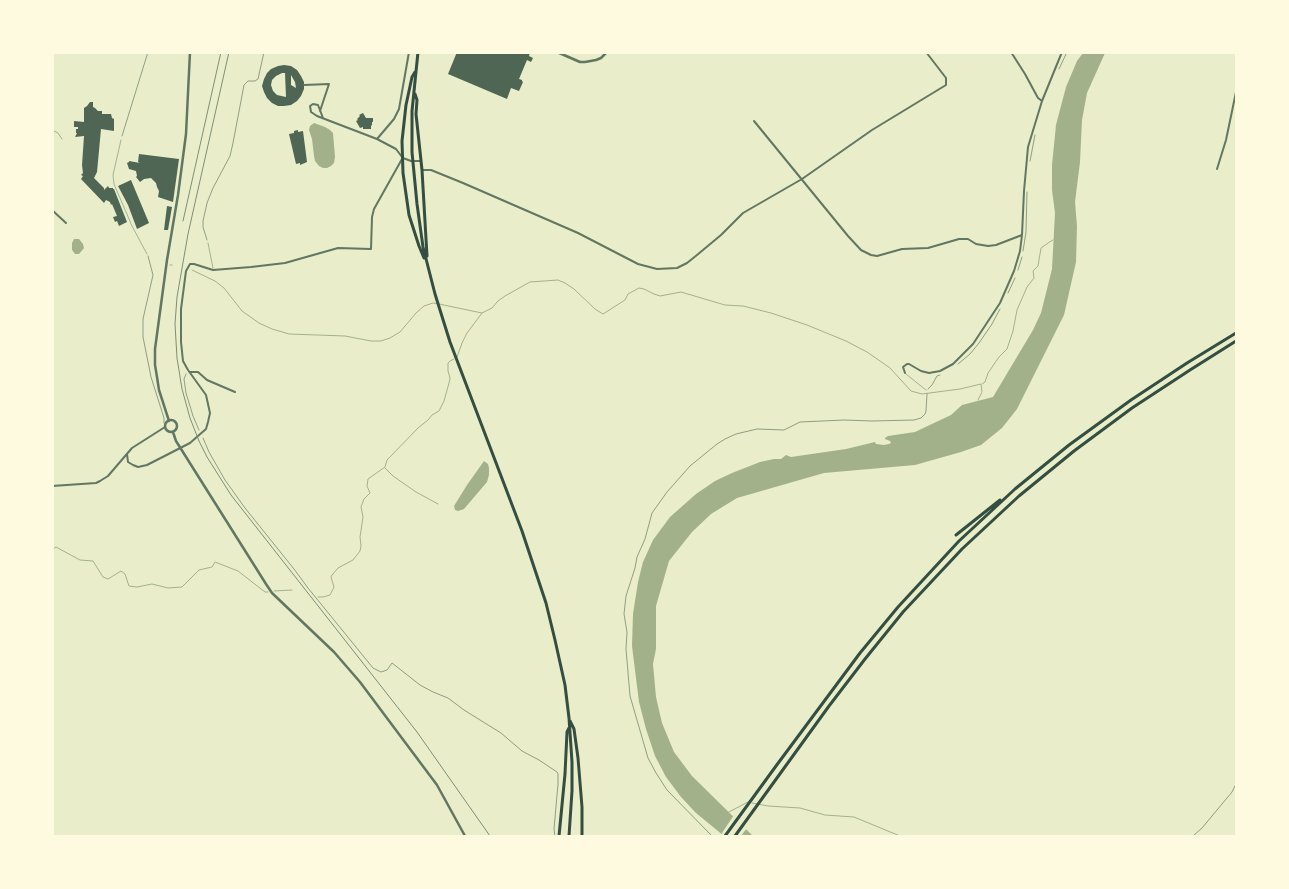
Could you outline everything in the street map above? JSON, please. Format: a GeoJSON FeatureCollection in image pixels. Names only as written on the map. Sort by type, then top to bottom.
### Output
{"type":"FeatureCollection","features":[{"type":"Feature","properties":{"kind":"main road"},"geometry":{"type":"LineString","coordinates":[[418,52],[412,111],[412,152],[421,230],[435,294],[454,354],[505,486],[546,603],[561,668],[570,725],[572,762],[569,836]]}},
{"type":"Feature","properties":{"kind":"main road"},"geometry":{"type":"LineString","coordinates":[[416,71],[412,77],[406,105],[402,141],[403,172],[410,214],[419,246],[428,266]]}},
{"type":"Feature","properties":{"kind":"main road"},"geometry":{"type":"LineString","coordinates":[[414,90],[417,100],[416,114],[422,161],[428,266]]}},
{"type":"Feature","properties":{"kind":"main road"},"geometry":{"type":"LineString","coordinates":[[956,535],[1069,445],[1131,400],[1236,333]]}},
{"type":"Feature","properties":{"kind":"main road"},"geometry":{"type":"LineString","coordinates":[[735,836],[865,659],[903,612],[987,524],[1037,480],[1132,408],[1236,341]]}},
{"type":"Feature","properties":{"kind":"main road"},"geometry":{"type":"LineString","coordinates":[[725,836],[860,653],[898,607],[959,541],[1012,491]]}},
{"type":"Feature","properties":{"kind":"main road"},"geometry":{"type":"LineString","coordinates":[[898,599],[898,607]]}},
{"type":"Feature","properties":{"kind":"main road"},"geometry":{"type":"LineString","coordinates":[[569,718],[574,729],[578,758],[582,836]]}},
{"type":"Feature","properties":{"kind":"main road"},"geometry":{"type":"LineString","coordinates":[[559,836],[567,732],[570,725]]}},
{"type":"Feature","properties":{"kind":"street"},"geometry":{"type":"LineString","coordinates":[[169,421],[159,390],[155,365],[167,260],[186,134],[190,52]]}},
{"type":"Feature","properties":{"kind":"street"},"geometry":{"type":"LineString","coordinates":[[377,139],[394,119],[399,109],[409,52]]}},
{"type":"Feature","properties":{"kind":"street"},"geometry":{"type":"LineString","coordinates":[[557,52],[580,62],[596,60],[607,52]]}},
{"type":"Feature","properties":{"kind":"street"},"geometry":{"type":"LineString","coordinates":[[422,170],[430,170],[463,183],[578,232],[638,264],[657,269],[677,268],[687,263],[743,214],[802,179],[872,130],[942,88],[947,82],[945,76],[926,52]]}},
{"type":"Feature","properties":{"kind":"street"},"geometry":{"type":"LineString","coordinates":[[1016,52],[1012,54],[1038,98],[1042,101]]}},
{"type":"Feature","properties":{"kind":"street"},"geometry":{"type":"LineString","coordinates":[[905,373],[903,367],[906,364],[929,373],[945,369],[960,358],[973,344],[994,313],[1005,292],[1020,252],[1028,147],[1042,101],[1062,52]]}},
{"type":"Feature","properties":{"kind":"street"},"geometry":{"type":"LineString","coordinates":[[304,85],[329,84],[320,111]]}},
{"type":"Feature","properties":{"kind":"street"},"geometry":{"type":"LineString","coordinates":[[1217,169],[1226,140],[1236,92]]}},
{"type":"Feature","properties":{"kind":"street"},"geometry":{"type":"LineString","coordinates":[[323,118],[318,106],[313,104],[310,106],[311,112],[317,116],[377,139],[396,150],[403,158],[411,161],[422,161]]}},
{"type":"Feature","properties":{"kind":"street"},"geometry":{"type":"LineString","coordinates":[[754,121],[848,236],[862,250],[871,255],[877,256],[902,249],[928,248],[959,239],[968,239],[976,244],[988,246],[996,245],[1022,235]]}},
{"type":"Feature","properties":{"kind":"street"},"geometry":{"type":"LineString","coordinates":[[127,454],[128,462],[133,465],[138,467],[147,465],[190,443],[206,429],[210,413],[206,395],[183,361],[181,342],[181,309],[186,271],[190,264],[214,270],[251,268],[285,263],[338,248],[371,249],[374,209],[403,158]]}},
{"type":"Feature","properties":{"kind":"street"},"geometry":{"type":"LineString","coordinates":[[52,210],[66,223]]}},
{"type":"Feature","properties":{"kind":"street"},"geometry":{"type":"LineString","coordinates":[[188,371],[200,373],[207,380],[235,392]]}},
{"type":"Feature","properties":{"kind":"street"},"geometry":{"type":"LineString","coordinates":[[52,486],[96,483],[108,476],[129,450],[164,427],[166,422],[169,421]]}},
{"type":"Feature","properties":{"kind":"street"},"geometry":{"type":"LineString","coordinates":[[169,421],[173,421],[177,425],[176,430],[172,432]]}},
{"type":"Feature","properties":{"kind":"street"},"geometry":{"type":"LineString","coordinates":[[164,427],[169,432],[172,432],[198,478],[272,593],[334,652],[360,682],[437,785],[465,836]]}},
{"type":"Feature","properties":{"kind":"lane"},"geometry":{"type":"LineString","coordinates":[[121,140],[113,175],[114,184],[132,226],[147,254]]}},
{"type":"Feature","properties":{"kind":"lane"},"geometry":{"type":"LineString","coordinates":[[208,243],[214,270]]}},
{"type":"Feature","properties":{"kind":"lane"},"geometry":{"type":"LineString","coordinates":[[905,373],[926,390]]}},
{"type":"Feature","properties":{"kind":"path"},"geometry":{"type":"LineString","coordinates":[[121,140],[148,52]]}},
{"type":"Feature","properties":{"kind":"path"},"geometry":{"type":"LineString","coordinates":[[206,239],[203,227],[205,210],[213,188],[230,156],[244,85],[248,81],[258,79],[264,52]]}},
{"type":"Feature","properties":{"kind":"path"},"geometry":{"type":"LineString","coordinates":[[1056,75],[1067,52]]}},
{"type":"Feature","properties":{"kind":"path"},"geometry":{"type":"LineString","coordinates":[[1030,162],[1035,136]]}},
{"type":"Feature","properties":{"kind":"path"},"geometry":{"type":"LineString","coordinates":[[1018,271],[1026,236],[1028,191]]}},
{"type":"Feature","properties":{"kind":"path"},"geometry":{"type":"LineString","coordinates":[[147,254],[154,275],[143,319],[143,336],[151,378],[164,418],[164,427]]}},
{"type":"Feature","properties":{"kind":"path"},"geometry":{"type":"LineString","coordinates":[[1007,296],[1014,280]]}},
{"type":"Feature","properties":{"kind":"path"},"geometry":{"type":"LineString","coordinates":[[954,367],[970,354],[979,343],[1003,304]]}},
{"type":"Feature","properties":{"kind":"path"},"geometry":{"type":"LineString","coordinates":[[188,371],[184,379],[193,416],[209,452],[225,480],[308,588],[374,668],[381,672],[387,670],[392,663],[420,685],[448,698],[501,733],[522,751],[539,760],[558,774],[555,836]]}},
{"type":"Feature","properties":{"kind":"path"},"geometry":{"type":"LineString","coordinates":[[712,836],[667,790],[656,773],[648,758],[630,696],[626,649],[627,632],[624,614],[626,596],[639,549],[652,513],[667,492],[690,466],[725,439],[757,429],[784,430],[800,422],[914,420],[921,418],[925,414],[926,390],[932,385],[937,376],[943,373]]}},
{"type":"Feature","properties":{"kind":"path"},"geometry":{"type":"LineString","coordinates":[[1193,836],[1232,792],[1236,784]]}},
{"type":"Feature","properties":{"kind":"shaded area"},"geometry":{"type":"Polygon","coordinates":[[[1083,53],[1105,53],[1087,93],[1082,120],[1080,162],[1075,202],[1077,226],[1076,262],[1064,315],[1017,409],[1002,428],[981,445],[915,465],[824,473],[737,498],[711,514],[692,532],[669,561],[656,606],[656,649],[653,664],[656,697],[662,723],[674,752],[692,776],[753,836],[724,836],[696,813],[666,777],[655,756],[639,702],[632,646],[633,614],[643,562],[653,540],[670,517],[696,494],[715,481],[732,473],[760,462],[781,459],[786,455],[791,457],[846,449],[875,442],[876,444],[889,444],[891,443],[890,441],[885,439],[888,436],[915,432],[951,415],[962,405],[993,397],[1041,313],[1052,269],[1055,213],[1052,190],[1052,165],[1056,125],[1066,87],[1077,61],[1083,53]]]}},
{"type":"Feature","properties":{"kind":"shaded area"},"geometry":{"type":"Polygon","coordinates":[[[314,123],[325,127],[333,133],[334,163],[327,168],[319,166],[315,161],[309,130],[310,126],[314,123]]]}},
{"type":"Feature","properties":{"kind":"shaded area"},"geometry":{"type":"Polygon","coordinates":[[[74,239],[79,239],[83,244],[84,248],[79,254],[75,254],[72,250],[74,239]]]}},
{"type":"Feature","properties":{"kind":"shaded area"},"geometry":{"type":"Polygon","coordinates":[[[484,461],[488,464],[489,468],[487,482],[464,509],[455,510],[454,506],[484,461]]]}},
{"type":"Feature","properties":{"kind":"pier"},"geometry":{"type":"Polygon","coordinates":[[[734,815],[747,828],[741,836],[720,836],[734,815]]]}},
{"type":"Feature","properties":{"kind":"building"},"geometry":{"type":"Polygon","coordinates":[[[457,52],[530,52],[529,56],[533,58],[531,62],[527,60],[519,79],[523,82],[519,91],[511,88],[507,99],[448,74],[457,52]]]}},
{"type":"Feature","properties":{"kind":"building"},"geometry":{"type":"Polygon","coordinates":[[[278,66],[291,66],[297,70],[304,82],[301,96],[291,105],[278,106],[272,103],[267,98],[262,86],[267,73],[278,66]],[[285,73],[272,80],[271,85],[277,95],[286,97],[285,73]],[[291,75],[291,85],[296,88],[295,82],[291,75]]]}},
{"type":"Feature","properties":{"kind":"building"},"geometry":{"type":"Polygon","coordinates":[[[90,102],[93,102],[93,107],[98,111],[102,111],[102,114],[111,114],[114,119],[114,131],[101,129],[97,172],[94,178],[104,190],[108,186],[114,189],[127,222],[119,226],[113,217],[117,216],[112,204],[106,200],[104,203],[81,179],[83,176],[81,175],[83,173],[84,136],[75,137],[78,127],[74,127],[74,121],[84,122],[84,108],[90,102]]]}},
{"type":"Feature","properties":{"kind":"building"},"geometry":{"type":"Polygon","coordinates":[[[363,113],[366,118],[373,118],[371,129],[360,128],[356,121],[359,115],[363,113]]]}},
{"type":"Feature","properties":{"kind":"building"},"geometry":{"type":"Polygon","coordinates":[[[298,130],[298,132],[303,131],[307,162],[300,165],[300,163],[296,164],[289,134],[298,130]]]}},
{"type":"Feature","properties":{"kind":"building"},"geometry":{"type":"Polygon","coordinates":[[[139,154],[179,159],[173,202],[158,197],[159,191],[156,183],[151,178],[140,182],[136,177],[136,171],[129,169],[127,163],[129,161],[140,163],[138,162],[139,154]]]}},
{"type":"Feature","properties":{"kind":"building"},"geometry":{"type":"Polygon","coordinates":[[[131,180],[149,223],[137,229],[118,186],[131,180]]]}},
{"type":"Feature","properties":{"kind":"building"},"geometry":{"type":"Polygon","coordinates":[[[167,206],[172,207],[168,230],[164,230],[167,206]]]}},
{"type":"Feature","properties":{"kind":"waterway"},"geometry":{"type":"LineString","coordinates":[[52,130],[58,133],[62,139]]}},
{"type":"Feature","properties":{"kind":"waterway"},"geometry":{"type":"LineString","coordinates":[[982,384],[999,357],[1007,349],[1017,310],[1027,287],[1034,278],[1033,271],[1038,266],[1041,248],[1053,240]]}},
{"type":"Feature","properties":{"kind":"waterway"},"geometry":{"type":"LineString","coordinates":[[192,270],[215,281],[224,288],[242,311],[259,323],[272,329],[289,334],[345,336],[371,341],[381,341],[400,332],[424,306],[433,303],[482,313],[492,308],[505,296],[530,282],[558,280],[565,283],[603,314],[625,300],[628,294],[639,288],[660,296],[681,292],[725,305],[743,306],[771,313],[846,341],[867,352],[890,368],[911,391],[922,394],[981,384],[982,392],[978,400]]}},
{"type":"Feature","properties":{"kind":"waterway"},"geometry":{"type":"LineString","coordinates":[[457,357],[467,333],[482,313]]}},
{"type":"Feature","properties":{"kind":"waterway"},"geometry":{"type":"LineString","coordinates":[[318,597],[330,595],[334,587],[332,575],[338,568],[353,560],[360,551],[363,517],[361,507],[364,499],[370,493],[367,486],[368,479],[385,467],[387,460],[418,428],[439,411],[444,401],[450,378],[448,363],[454,359]]}},
{"type":"Feature","properties":{"kind":"waterway"},"geometry":{"type":"LineString","coordinates":[[385,468],[416,492],[438,504]]}},
{"type":"Feature","properties":{"kind":"waterway"},"geometry":{"type":"LineString","coordinates":[[52,550],[56,547],[80,560],[93,561],[103,577],[108,579],[121,571],[125,574],[129,586],[137,587],[152,584],[168,588],[182,587],[199,570],[212,567],[215,562],[238,571],[265,592],[268,592]]}},
{"type":"Feature","properties":{"kind":"waterway"},"geometry":{"type":"LineString","coordinates":[[274,591],[292,590]]}},
{"type":"Feature","properties":{"kind":"waterway"},"geometry":{"type":"LineString","coordinates":[[727,813],[748,802]]}},
{"type":"Feature","properties":{"kind":"waterway"},"geometry":{"type":"LineString","coordinates":[[752,803],[800,808],[825,815],[854,817],[900,836]]}},
{"type":"Feature","properties":{"kind":"railway"},"geometry":{"type":"LineString","coordinates":[[183,221],[221,52]]}},
{"type":"Feature","properties":{"kind":"railway"},"geometry":{"type":"LineString","coordinates":[[229,52],[188,234],[177,297],[175,324],[177,358],[182,389],[190,418],[207,457],[231,495],[417,732],[490,836]]}}]}
